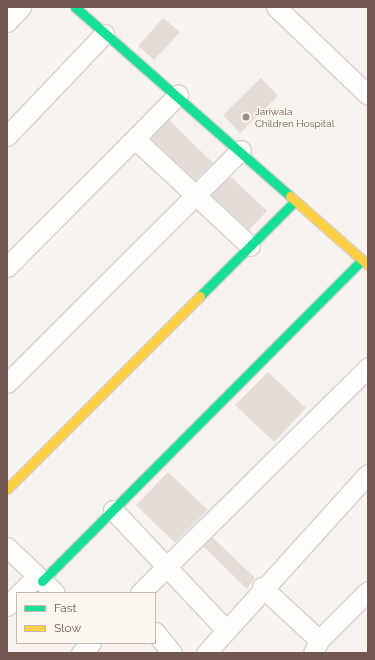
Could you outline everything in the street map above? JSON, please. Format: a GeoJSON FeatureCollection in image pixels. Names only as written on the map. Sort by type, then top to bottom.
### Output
{"type":"FeatureCollection","features":[{"type":"Feature","properties":{"kind":"street"},"geometry":{"type":"LineString","coordinates":[[7,22],[21,7]]}},
{"type":"Feature","properties":{"kind":"street"},"geometry":{"type":"LineString","coordinates":[[22,592],[45,583],[113,510],[365,262],[295,201],[241,150],[178,95],[104,34],[75,7]]}},
{"type":"Feature","properties":{"kind":"street"},"geometry":{"type":"LineString","coordinates":[[276,7],[368,95]]}},
{"type":"Feature","properties":{"kind":"street"},"geometry":{"type":"LineString","coordinates":[[7,136],[104,34]]}},
{"type":"Feature","properties":{"kind":"street"},"geometry":{"type":"LineString","coordinates":[[7,267],[136,139],[178,95]]}},
{"type":"Feature","properties":{"kind":"street"},"geometry":{"type":"LineString","coordinates":[[136,139],[250,246]]}},
{"type":"Feature","properties":{"kind":"street"},"geometry":{"type":"LineString","coordinates":[[7,382],[194,194],[241,150]]}},
{"type":"Feature","properties":{"kind":"street"},"geometry":{"type":"LineString","coordinates":[[7,489],[295,201]]}},
{"type":"Feature","properties":{"kind":"street"},"geometry":{"type":"LineString","coordinates":[[141,592],[368,367]]}},
{"type":"Feature","properties":{"kind":"street"},"geometry":{"type":"LineString","coordinates":[[206,653],[262,587],[368,474]]}},
{"type":"Feature","properties":{"kind":"street"},"geometry":{"type":"LineString","coordinates":[[113,510],[168,566],[226,630]]}},
{"type":"Feature","properties":{"kind":"street"},"geometry":{"type":"LineString","coordinates":[[7,547],[45,583]]}},
{"type":"Feature","properties":{"kind":"street"},"geometry":{"type":"LineString","coordinates":[[262,587],[316,647],[368,591]]}},
{"type":"Feature","properties":{"kind":"street"},"geometry":{"type":"LineString","coordinates":[[7,606],[16,597]]}},
{"type":"Feature","properties":{"kind":"street"},"geometry":{"type":"LineString","coordinates":[[156,633],[172,653]]}},
{"type":"Feature","properties":{"kind":"street"},"geometry":{"type":"LineString","coordinates":[[81,653],[90,644]]}},
{"type":"Feature","properties":{"kind":"building"},"geometry":{"type":"Polygon","coordinates":[[[163,18],[180,32],[154,60],[138,46],[163,18]]]}},
{"type":"Feature","properties":{"kind":"building"},"geometry":{"type":"Polygon","coordinates":[[[261,78],[278,96],[240,133],[223,115],[261,78]]]}},
{"type":"Feature","properties":{"kind":"building"},"geometry":{"type":"Polygon","coordinates":[[[169,120],[213,163],[195,180],[150,138],[169,120]]]}},
{"type":"Feature","properties":{"kind":"building"},"geometry":{"type":"Polygon","coordinates":[[[230,176],[267,211],[249,230],[211,195],[230,176]]]}},
{"type":"Feature","properties":{"kind":"building"},"geometry":{"type":"Polygon","coordinates":[[[268,372],[306,408],[274,442],[235,405],[268,372]]]}},
{"type":"Feature","properties":{"kind":"building"},"geometry":{"type":"Polygon","coordinates":[[[168,472],[208,510],[175,543],[136,505],[168,472]]]}},
{"type":"Feature","properties":{"kind":"building"},"geometry":{"type":"Polygon","coordinates":[[[212,537],[255,578],[247,589],[203,546],[212,537]]]}},
{"type":"Feature","properties":{"kind":"traffic: fast"},"geometry":{"type":"LineString","coordinates":[[75,7],[290,196]]}},
{"type":"Feature","properties":{"kind":"traffic: fast"},"geometry":{"type":"LineString","coordinates":[[200,296],[295,201]]}},
{"type":"Feature","properties":{"kind":"traffic: fast"},"geometry":{"type":"LineString","coordinates":[[42,581],[362,260]]}},
{"type":"Feature","properties":{"kind":"traffic: slow"},"geometry":{"type":"LineString","coordinates":[[290,196],[368,265]]}},
{"type":"Feature","properties":{"kind":"traffic: slow"},"geometry":{"type":"LineString","coordinates":[[7,489],[200,296]]}},
{"type":"Feature","properties":{"kind":"place","name":"Jariwala Children Hospital"},"geometry":{"type":"Point","coordinates":[246,117]}}]}
